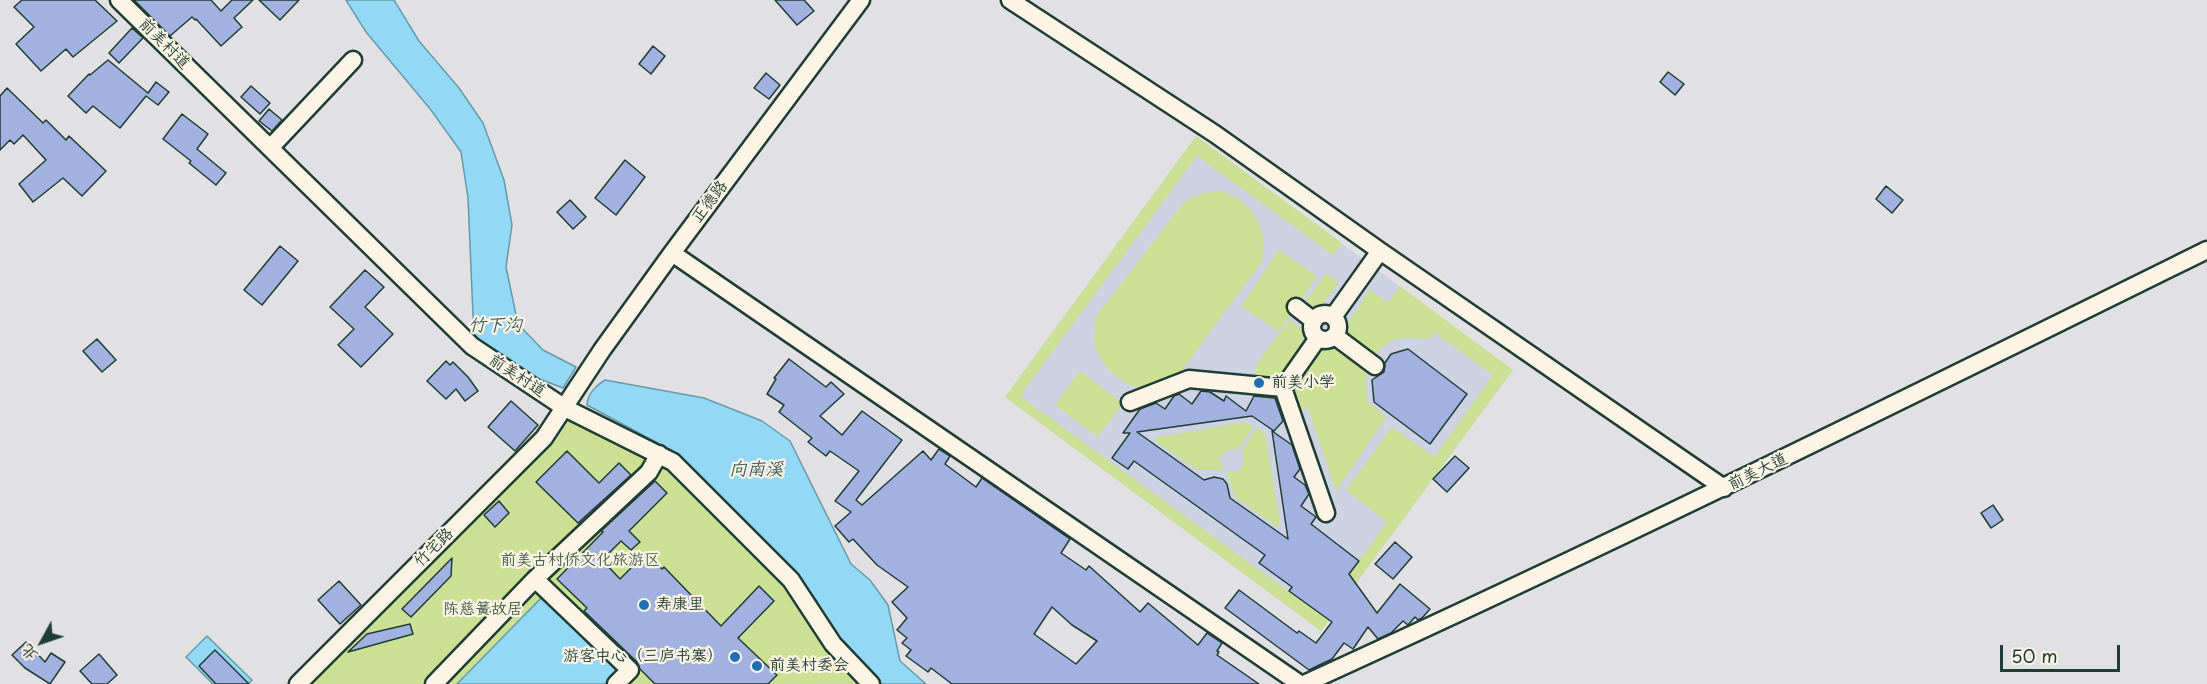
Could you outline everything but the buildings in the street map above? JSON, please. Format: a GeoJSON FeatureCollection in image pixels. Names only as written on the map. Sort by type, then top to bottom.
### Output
{"type":"FeatureCollection","features":[{"type":"Feature","properties":{"kind":"street","name":"前美村道"},"geometry":{"type":"LineString","coordinates":[[119,0],[472,346],[566,408],[673,462],[791,580],[833,644],[871,684]]}},
{"type":"Feature","properties":{"kind":"street","name":"正德路"},"geometry":{"type":"LineString","coordinates":[[566,408],[603,350],[672,253],[861,0]]}},
{"type":"Feature","properties":{"kind":"street"},"geometry":{"type":"LineString","coordinates":[[1010,0],[1215,134],[1380,251],[1724,488]]}},
{"type":"Feature","properties":{"kind":"street"},"geometry":{"type":"LineString","coordinates":[[270,148],[353,60]]}},
{"type":"Feature","properties":{"kind":"street","name":"前美大道"},"geometry":{"type":"LineString","coordinates":[[1302,684],[1476,606],[1724,488],[2207,250]]}},
{"type":"Feature","properties":{"kind":"street"},"geometry":{"type":"LineString","coordinates":[[1332,317],[1380,251]]}},
{"type":"Feature","properties":{"kind":"street"},"geometry":{"type":"LineString","coordinates":[[672,253],[1302,684]]}},
{"type":"Feature","properties":{"kind":"street"},"geometry":{"type":"LineString","coordinates":[[1296,307],[1314,321]]}},
{"type":"Feature","properties":{"kind":"street"},"geometry":{"type":"LineString","coordinates":[[1283,388],[1326,337],[1338,326],[1332,317],[1323,315],[1314,321],[1312,331],[1326,337],[1375,366]]}},
{"type":"Feature","properties":{"kind":"street"},"geometry":{"type":"LineString","coordinates":[[1130,402],[1189,379],[1283,388]]}},
{"type":"Feature","properties":{"kind":"street"},"geometry":{"type":"LineString","coordinates":[[1283,388],[1326,513]]}},
{"type":"Feature","properties":{"kind":"street","name":"竹宅路"},"geometry":{"type":"LineString","coordinates":[[298,684],[544,438],[566,408]]}},
{"type":"Feature","properties":{"kind":"street"},"geometry":{"type":"LineString","coordinates":[[434,684],[536,579],[649,472],[659,454]]}},
{"type":"Feature","properties":{"kind":"street"},"geometry":{"type":"LineString","coordinates":[[536,579],[630,670],[616,684]]}},
{"type":"Feature","properties":{"kind":"shaded area","name":"前美小学"},"geometry":{"type":"Polygon","coordinates":[[[1196,136],[1513,370],[1321,631],[1005,397],[1196,136]]]}},
{"type":"Feature","properties":{"kind":"green space"},"geometry":{"type":"Polygon","coordinates":[[[1196,136],[1342,243],[1333,255],[1197,156],[1020,396],[1320,614],[1387,522],[1346,490],[1392,427],[1434,457],[1493,375],[1434,332],[1429,339],[1404,338],[1392,341],[1374,357],[1342,332],[1370,289],[1386,302],[1400,286],[1513,370],[1321,631],[1005,397],[1196,136]]]}},
{"type":"Feature","properties":{"kind":"green space"},"geometry":{"type":"Polygon","coordinates":[[[1219,191],[1241,201],[1256,218],[1263,239],[1261,263],[1180,373],[1155,388],[1146,389],[1128,383],[1111,372],[1096,348],[1097,315],[1181,206],[1198,195],[1219,191]]]}},
{"type":"Feature","properties":{"kind":"green space"},"geometry":{"type":"Polygon","coordinates":[[[1279,250],[1317,276],[1279,332],[1241,306],[1279,250]]]}},
{"type":"Feature","properties":{"kind":"green space"},"geometry":{"type":"Polygon","coordinates":[[[1327,273],[1339,283],[1316,312],[1304,302],[1327,273]]]}},
{"type":"Feature","properties":{"kind":"green space"},"geometry":{"type":"Polygon","coordinates":[[[1290,320],[1306,336],[1278,380],[1255,377],[1257,363],[1290,320]]]}},
{"type":"Feature","properties":{"kind":"green space"},"geometry":{"type":"Polygon","coordinates":[[[1337,344],[1365,366],[1367,401],[1386,417],[1336,491],[1308,408],[1300,410],[1292,388],[1321,347],[1337,344]]]}},
{"type":"Feature","properties":{"kind":"green space"},"geometry":{"type":"Polygon","coordinates":[[[1080,371],[1123,403],[1098,437],[1055,405],[1080,371]]]}},
{"type":"Feature","properties":{"kind":"green space","name":"前美古村侨文化旅游区"},"geometry":{"type":"Polygon","coordinates":[[[552,414],[600,431],[675,471],[784,584],[842,667],[859,684],[285,684],[552,414]]]}},
{"type":"Feature","properties":{"kind":"green space"},"geometry":{"type":"Polygon","coordinates":[[[1246,422],[1254,427],[1238,449],[1223,453],[1220,462],[1224,467],[1221,470],[1197,470],[1155,441],[1158,437],[1246,422]]]}},
{"type":"Feature","properties":{"kind":"green space"},"geometry":{"type":"Polygon","coordinates":[[[1257,428],[1265,434],[1280,522],[1277,527],[1235,497],[1227,474],[1229,470],[1236,472],[1243,466],[1242,451],[1257,428]]]}},
{"type":"Feature","properties":{"kind":"water","name":"竹下沟"},"geometry":{"type":"Polygon","coordinates":[[[346,0],[394,0],[419,41],[459,88],[483,123],[504,180],[512,225],[506,267],[518,324],[543,350],[576,367],[563,388],[537,378],[474,339],[468,198],[461,152],[431,110],[366,32],[346,0]]]}},
{"type":"Feature","properties":{"kind":"water","name":"向南溪"},"geometry":{"type":"Polygon","coordinates":[[[605,380],[704,398],[762,421],[790,441],[851,564],[870,580],[888,605],[900,661],[926,684],[879,684],[831,634],[817,601],[792,570],[678,454],[587,405],[593,391],[605,380]]]}},
{"type":"Feature","properties":{"kind":"water"},"geometry":{"type":"Polygon","coordinates":[[[545,594],[621,668],[605,684],[457,684],[545,594]]]}},
{"type":"Feature","properties":{"kind":"water"},"geometry":{"type":"Polygon","coordinates":[[[207,636],[252,680],[248,684],[213,684],[186,657],[207,636]]]}},
{"type":"Feature","properties":{"kind":"place","name":"前美小学"},"geometry":{"type":"Point","coordinates":[1259,383]}},
{"type":"Feature","properties":{"kind":"place","name":"寿康里"},"geometry":{"type":"Point","coordinates":[644,605]}},
{"type":"Feature","properties":{"kind":"place","name":"游客中心（三庐书寨）"},"geometry":{"type":"Point","coordinates":[735,657]}},
{"type":"Feature","properties":{"kind":"place","name":"前美村委会"},"geometry":{"type":"Point","coordinates":[757,666]}},
{"type":"Feature","properties":{"kind":"park label","name":"陈慈簧故居"},"geometry":{"type":"Point","coordinates":[483,610]}}]}
